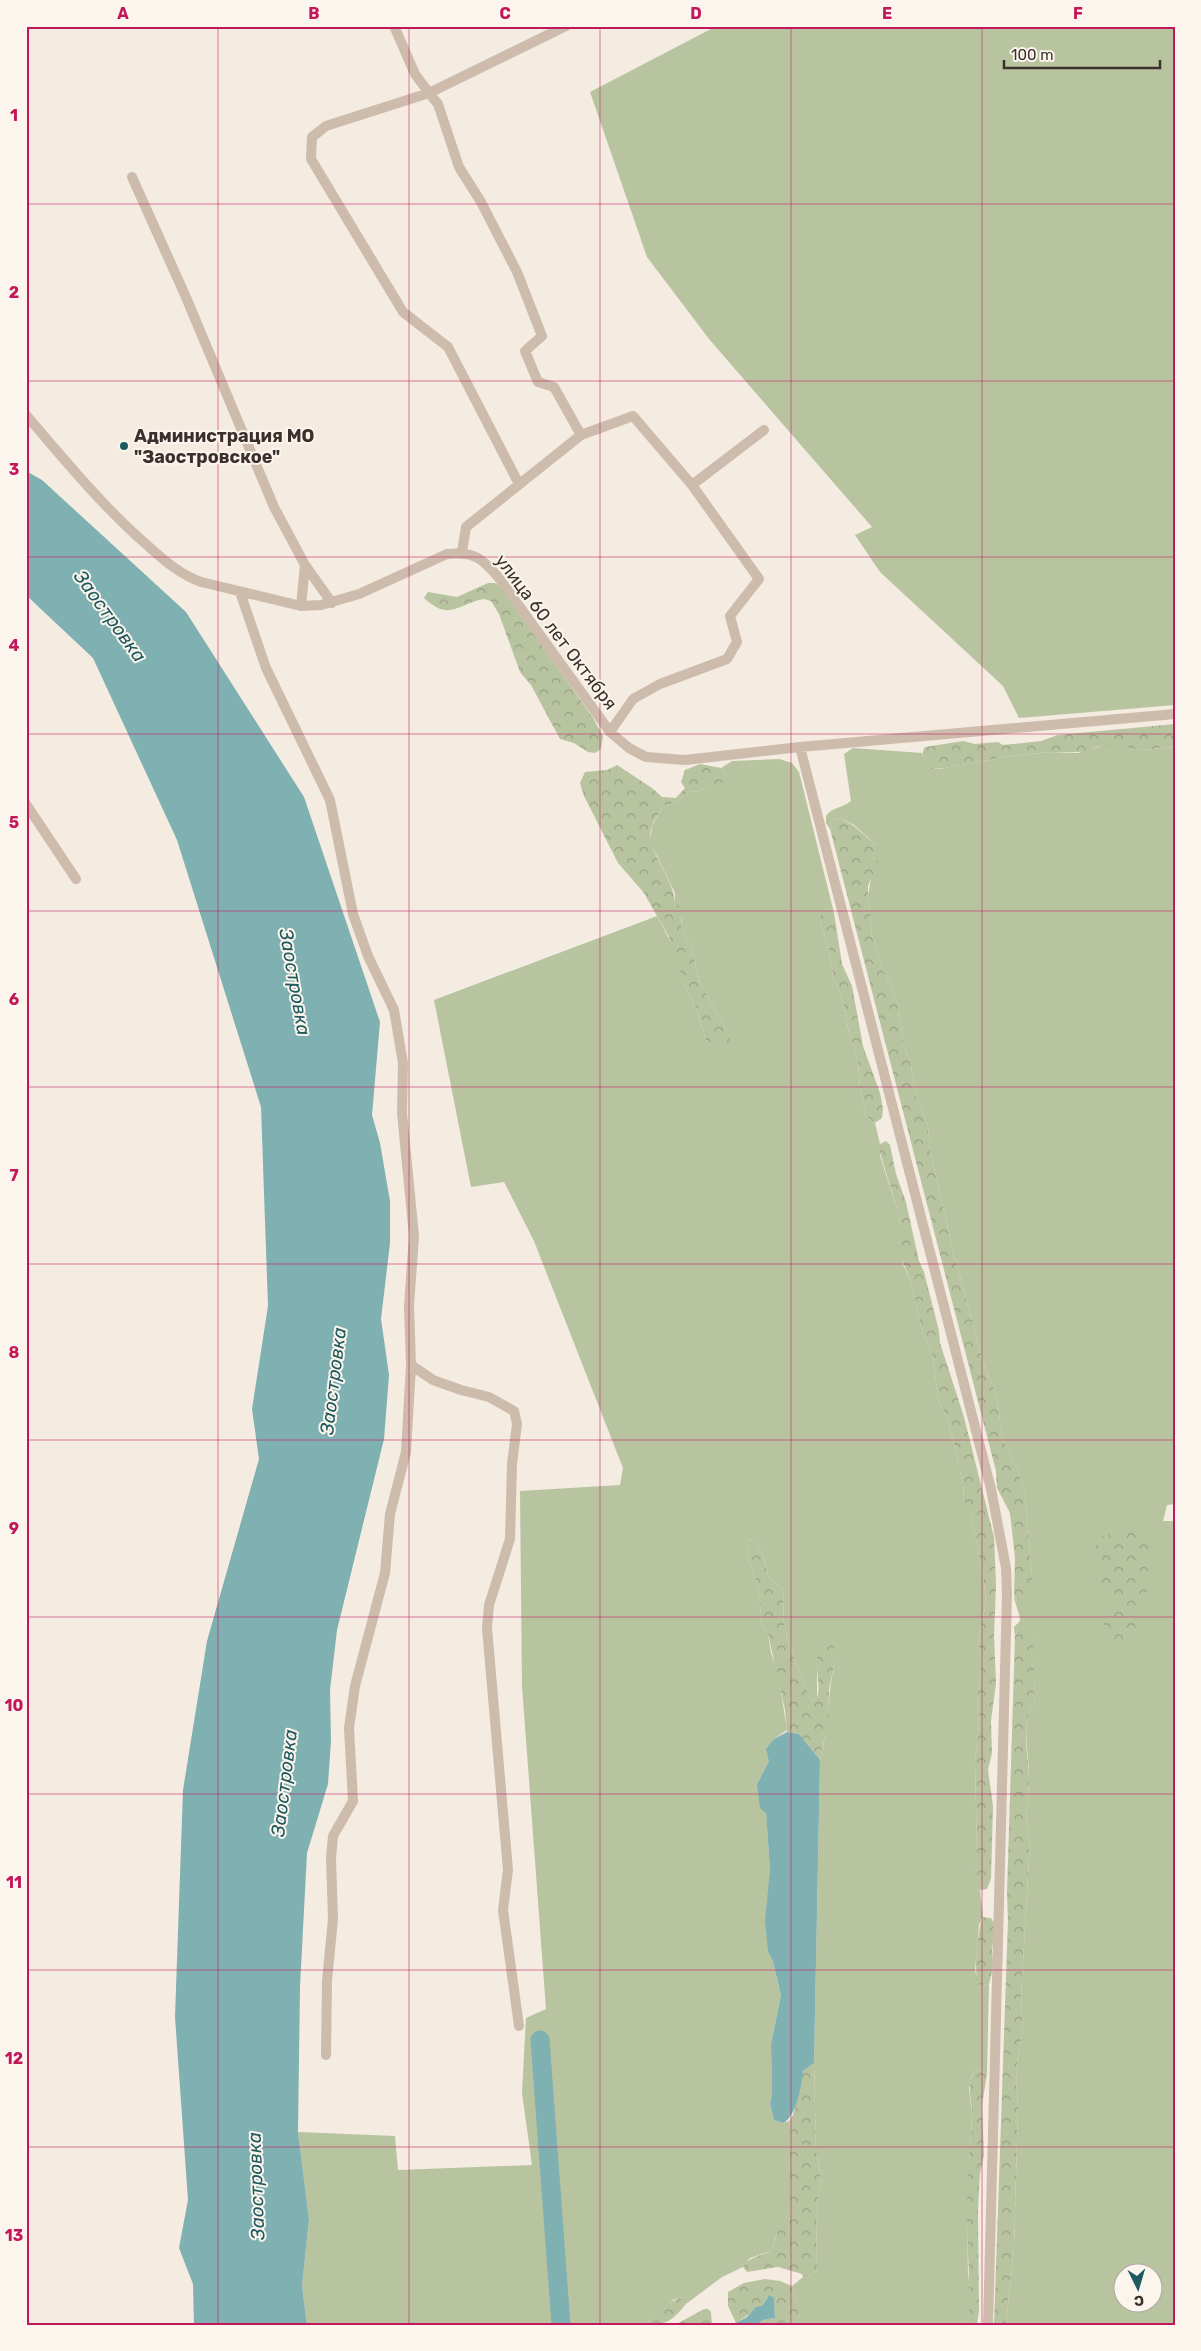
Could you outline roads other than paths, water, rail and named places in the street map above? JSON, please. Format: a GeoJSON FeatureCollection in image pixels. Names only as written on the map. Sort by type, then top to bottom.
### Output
{"type":"FeatureCollection","features":[{"type":"Feature","properties":{"kind":"street"},"geometry":{"type":"LineString","coordinates":[[394,26],[415,74],[438,104],[459,166],[481,202],[517,272],[542,336],[525,351],[538,382],[554,387],[581,435]]}},
{"type":"Feature","properties":{"kind":"street"},"geometry":{"type":"LineString","coordinates":[[519,484],[448,347],[403,312],[311,159],[312,137],[326,126],[429,92],[566,26]]}},
{"type":"Feature","properties":{"kind":"street"},"geometry":{"type":"LineString","coordinates":[[132,177],[185,294],[274,507],[305,565],[332,603]]}},
{"type":"Feature","properties":{"kind":"street"},"geometry":{"type":"LineString","coordinates":[[28,422],[115,517],[185,576],[201,582],[301,606],[332,603],[359,594],[447,554],[462,552],[466,527],[519,484],[581,435],[632,416],[692,485],[759,579],[730,616],[737,642],[727,659],[660,684],[633,699],[610,732]]}},
{"type":"Feature","properties":{"kind":"street"},"geometry":{"type":"LineString","coordinates":[[692,485],[764,430]]}},
{"type":"Feature","properties":{"kind":"street","name":"улица 60 лет Октября"},"geometry":{"type":"LineString","coordinates":[[462,552],[475,555],[499,578],[610,732],[629,748],[646,757],[662,760],[685,760],[800,747],[1175,714]]}},
{"type":"Feature","properties":{"kind":"street"},"geometry":{"type":"LineString","coordinates":[[301,606],[305,565]]}},
{"type":"Feature","properties":{"kind":"street"},"geometry":{"type":"LineString","coordinates":[[240,592],[266,668],[330,800],[353,914],[368,956],[394,1010],[403,1062],[402,1113],[414,1236],[409,1306],[411,1365],[406,1452],[390,1514],[385,1573],[355,1686],[349,1728],[352,1801],[333,1836],[331,1858],[333,1918],[327,1981],[326,2055]]}},
{"type":"Feature","properties":{"kind":"street"},"geometry":{"type":"LineString","coordinates":[[800,747],[991,1489],[1006,1568],[998,2002],[988,2325]]}},
{"type":"Feature","properties":{"kind":"street"},"geometry":{"type":"LineString","coordinates":[[26,804],[76,879]]}},
{"type":"Feature","properties":{"kind":"street"},"geometry":{"type":"LineString","coordinates":[[411,1365],[433,1380],[488,1397],[507,1406],[514,1411],[517,1424],[512,1464],[510,1539],[489,1606],[487,1628],[508,1870],[503,1910],[519,2026]]}},
{"type":"Feature","properties":{"kind":"water","name":"Заостровка"},"geometry":{"type":"Polygon","coordinates":[[[26,471],[42,480],[186,612],[304,797],[380,1022],[372,1115],[380,1143],[390,1201],[390,1243],[381,1319],[389,1375],[384,1439],[337,1630],[330,1690],[331,1741],[328,1784],[307,1853],[300,1986],[298,2132],[309,2219],[302,2286],[307,2325],[194,2325],[193,2284],[179,2248],[188,2200],[175,2017],[183,1790],[207,1641],[259,1459],[252,1409],[268,1306],[261,1107],[177,840],[93,658],[26,595],[26,471]]]}},
{"type":"Feature","properties":{"kind":"water"},"geometry":{"type":"Polygon","coordinates":[[[787,1732],[799,1734],[820,1760],[814,2063],[803,2071],[800,2092],[795,2108],[788,2120],[783,2123],[774,2120],[770,2104],[772,2095],[771,2044],[781,1995],[773,1962],[768,1952],[765,1921],[770,1870],[766,1813],[760,1808],[757,1784],[769,1761],[766,1749],[774,1739],[787,1732]]]}},
{"type":"Feature","properties":{"kind":"water"},"geometry":{"type":"Polygon","coordinates":[[[769,2295],[774,2298],[775,2318],[763,2320],[757,2325],[732,2325],[747,2317],[756,2307],[762,2306],[769,2295]]]}},
{"type":"Feature","properties":{"kind":"waterway"},"geometry":{"type":"LineString","coordinates":[[540,2040],[561,2325]]}},
{"type":"Feature","properties":{"kind":"place","name":"Администрация МО \"Заостровское\""},"geometry":{"type":"Point","coordinates":[124,446]}}]}
